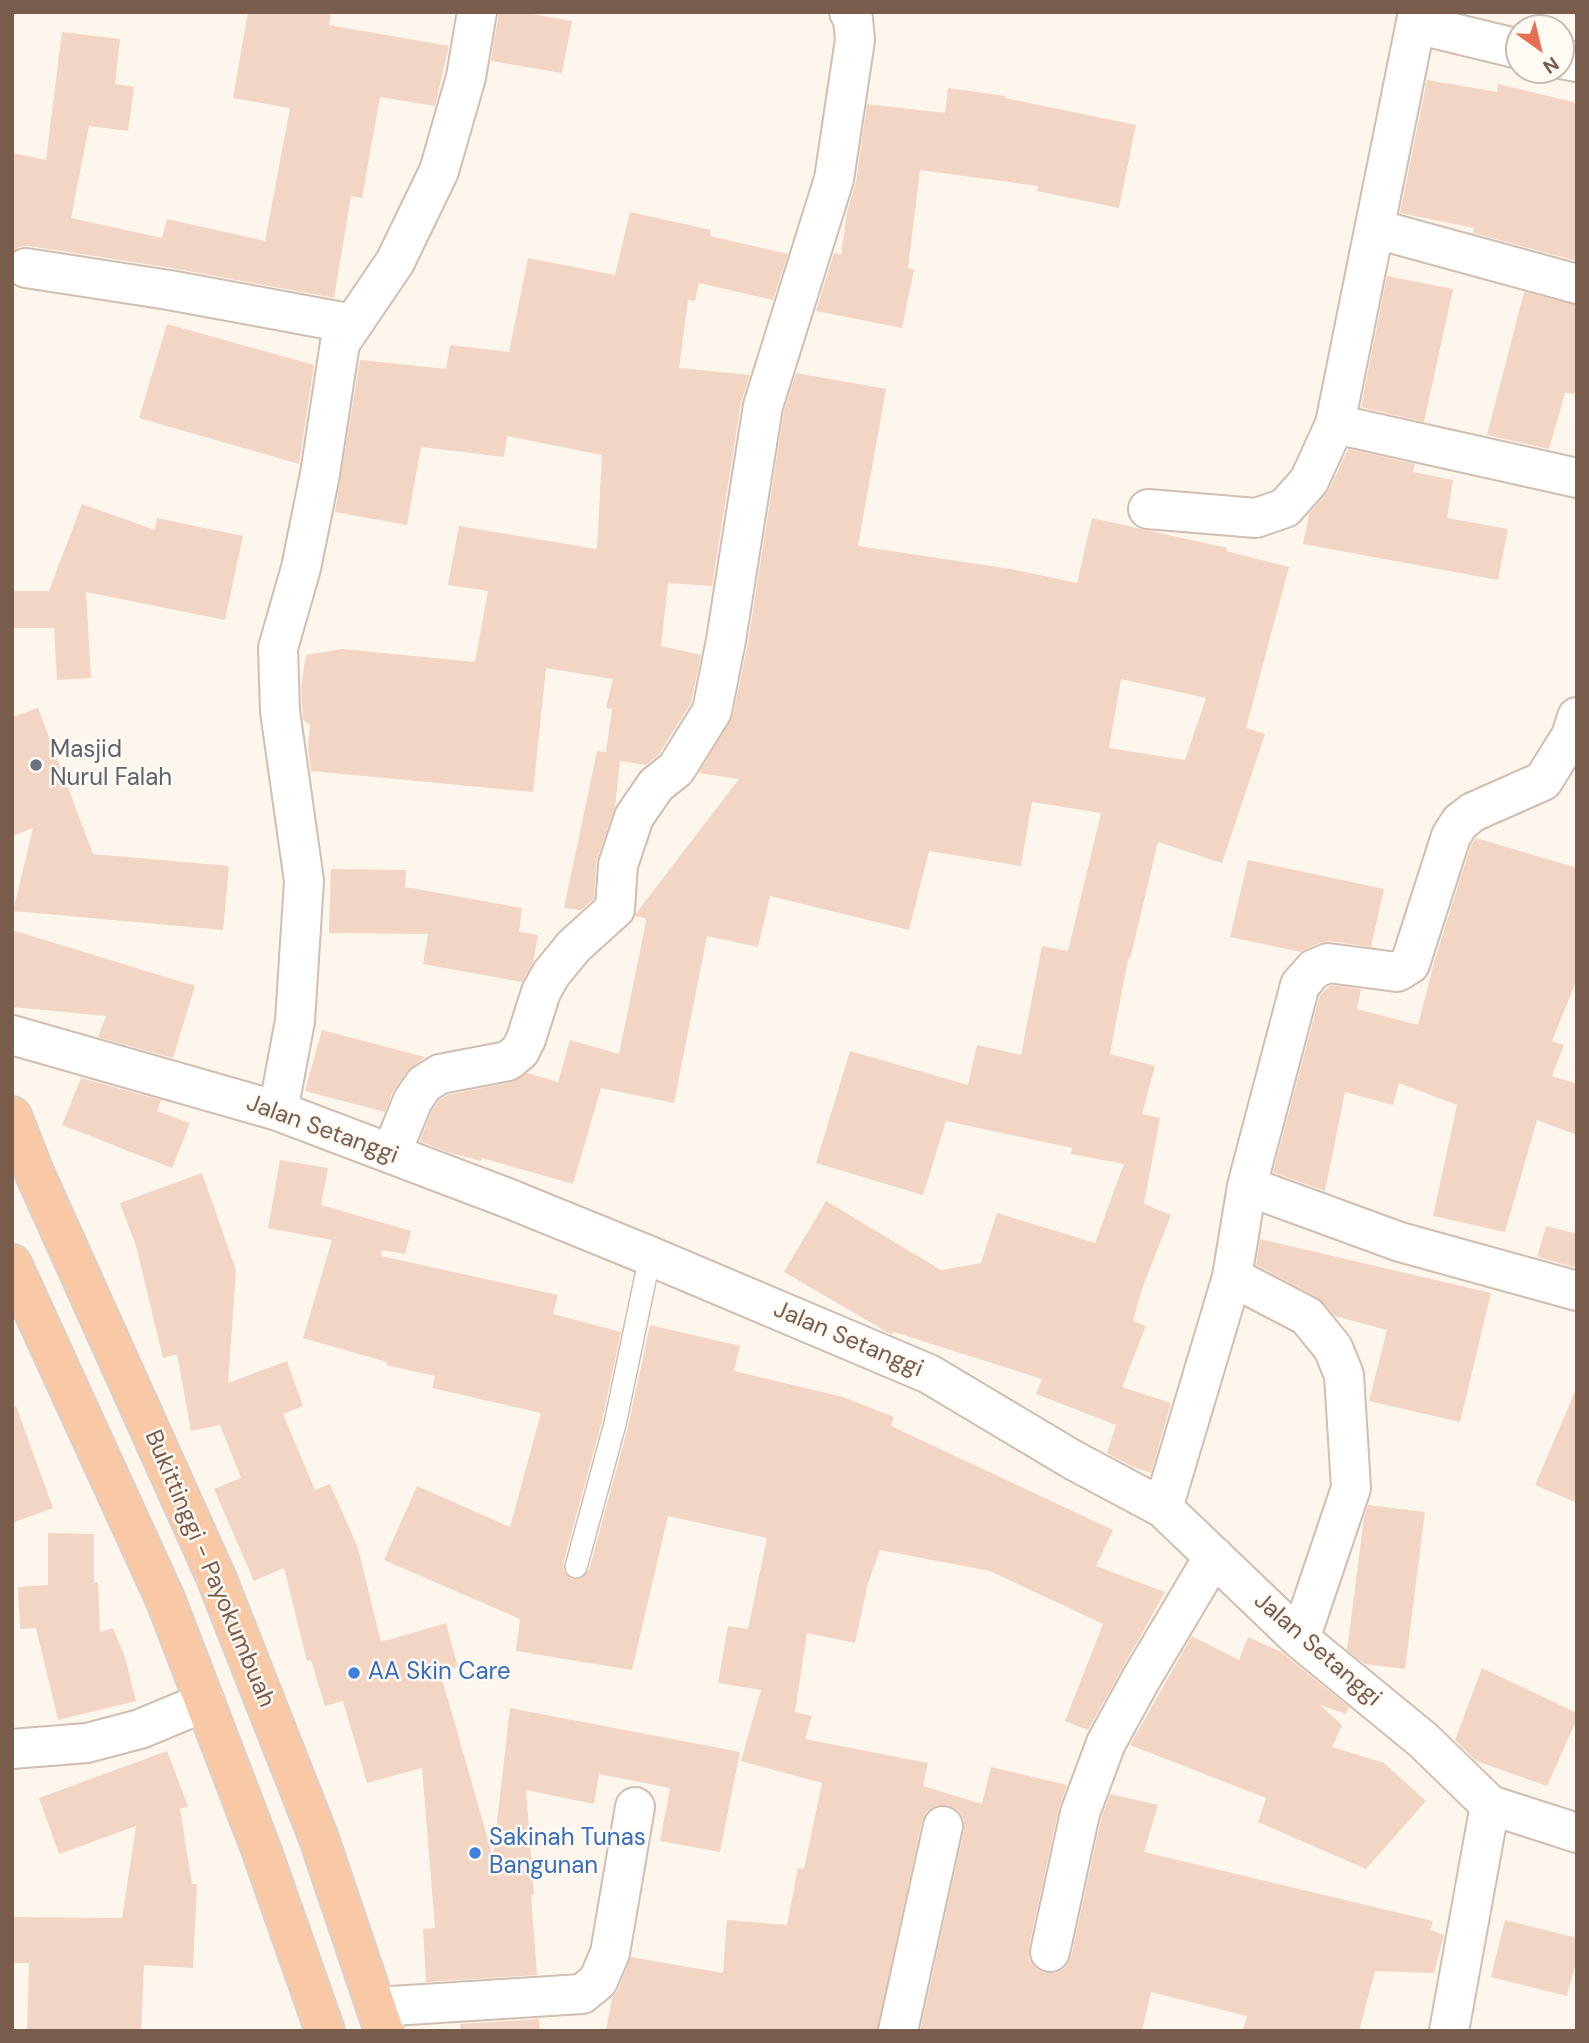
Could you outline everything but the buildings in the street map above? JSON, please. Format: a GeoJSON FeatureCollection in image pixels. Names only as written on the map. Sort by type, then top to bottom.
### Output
{"type":"FeatureCollection","features":[{"type":"Feature","properties":{"kind":"highway","name":"Bukittinggi - Payokumbuah"},"geometry":{"type":"LineString","coordinates":[[12,1116],[34,1172],[216,1577],[318,1836],[380,2019]]}},
{"type":"Feature","properties":{"kind":"highway"},"geometry":{"type":"LineString","coordinates":[[12,1264],[166,1601],[261,1849],[325,2031]]}},
{"type":"Feature","properties":{"kind":"highway"},"geometry":{"type":"LineString","coordinates":[[205,1702],[258,1682]]}},
{"type":"Feature","properties":{"kind":"highway"},"geometry":{"type":"LineString","coordinates":[[261,1849],[318,1836]]}},
{"type":"Feature","properties":{"kind":"street"},"geometry":{"type":"LineString","coordinates":[[278,1111],[295,1021],[304,881],[280,710],[278,648],[306,541],[320,474],[340,343],[395,262],[439,171],[466,77],[477,12]]}},
{"type":"Feature","properties":{"kind":"street"},"geometry":{"type":"LineString","coordinates":[[391,1154],[413,1100],[424,1084],[440,1074],[508,1061],[520,1051],[541,992],[551,974],[574,946],[615,909],[618,865],[634,817],[656,785],[676,769],[712,711],[763,406],[834,179],[855,40],[853,19],[849,12]]}},
{"type":"Feature","properties":{"kind":"street"},"geometry":{"type":"LineString","coordinates":[[1148,509],[1256,518],[1285,508],[1309,481],[1335,424],[1417,18],[1505,45]]}},
{"type":"Feature","properties":{"kind":"street"},"geometry":{"type":"LineString","coordinates":[[1376,229],[1577,284]]}},
{"type":"Feature","properties":{"kind":"street"},"geometry":{"type":"LineString","coordinates":[[26,268],[169,290],[353,324]]}},
{"type":"Feature","properties":{"kind":"street"},"geometry":{"type":"LineString","coordinates":[[1335,424],[1577,478]]}},
{"type":"Feature","properties":{"kind":"street"},"geometry":{"type":"LineString","coordinates":[[1163,1508],[1232,1278],[1247,1186],[1300,985],[1314,969],[1328,963],[1397,972],[1410,964],[1451,836],[1460,822],[1473,813],[1543,781],[1571,736],[1577,717]]}},
{"type":"Feature","properties":{"kind":"street","name":"Jalan Setanggi"},"geometry":{"type":"LineString","coordinates":[[12,1035],[278,1111],[650,1256],[929,1374],[1073,1460],[1163,1508],[1300,1639],[1423,1740],[1490,1805],[1577,1833]]}},
{"type":"Feature","properties":{"kind":"street"},"geometry":{"type":"LineString","coordinates":[[1247,1186],[1400,1242],[1577,1291]]}},
{"type":"Feature","properties":{"kind":"street"},"geometry":{"type":"LineString","coordinates":[[1232,1278],[1307,1316],[1334,1348],[1345,1375],[1351,1488],[1300,1639]]}},
{"type":"Feature","properties":{"kind":"street"},"geometry":{"type":"LineString","coordinates":[[1049,1952],[1080,1813],[1106,1743],[1214,1556]]}},
{"type":"Feature","properties":{"kind":"street"},"geometry":{"type":"LineString","coordinates":[[12,1749],[86,1743],[140,1729],[205,1702]]}},
{"type":"Feature","properties":{"kind":"street"},"geometry":{"type":"LineString","coordinates":[[1449,2031],[1490,1805]]}},
{"type":"Feature","properties":{"kind":"street"},"geometry":{"type":"LineString","coordinates":[[380,2019],[582,1994],[598,1981],[610,1953],[635,1807]]}},
{"type":"Feature","properties":{"kind":"street"},"geometry":{"type":"LineString","coordinates":[[898,2031],[943,1826]]}},
{"type":"Feature","properties":{"kind":"lane"},"geometry":{"type":"LineString","coordinates":[[576,1567],[615,1424],[650,1256]]}},
{"type":"Feature","properties":{"kind":"place","name":"Masjid Nurul Falah"},"geometry":{"type":"Point","coordinates":[36,765]}},
{"type":"Feature","properties":{"kind":"place","name":"AA Skin Care"},"geometry":{"type":"Point","coordinates":[354,1673]}},
{"type":"Feature","properties":{"kind":"place","name":"Sakinah Tunas Bangunan"},"geometry":{"type":"Point","coordinates":[475,1853]}}]}
